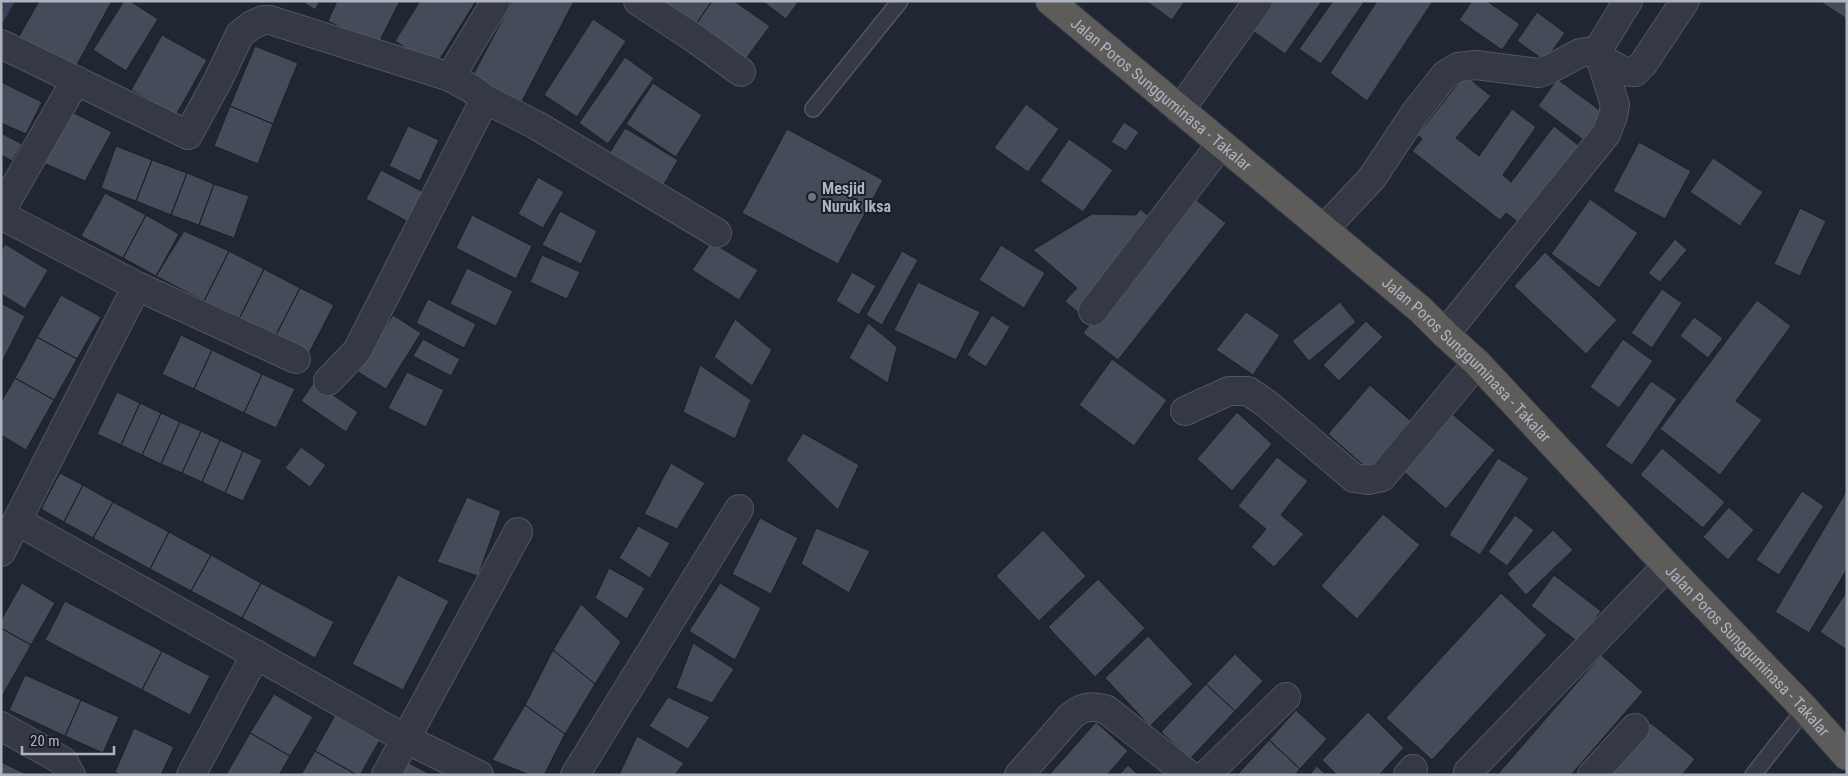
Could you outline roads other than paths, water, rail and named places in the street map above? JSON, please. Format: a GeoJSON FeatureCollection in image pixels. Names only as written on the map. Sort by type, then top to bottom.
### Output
{"type":"FeatureCollection","features":[{"type":"Feature","properties":{"kind":"highway","name":"Jalan Poros Sungguminasa - Takalar"},"geometry":{"type":"LineString","coordinates":[[1050,1],[1421,310],[1477,363],[1667,566],[1805,709],[1847,756]]}},
{"type":"Feature","properties":{"kind":"street"},"geometry":{"type":"LineString","coordinates":[[450,77],[496,1]]}},
{"type":"Feature","properties":{"kind":"street"},"geometry":{"type":"LineString","coordinates":[[638,1],[741,72]]}},
{"type":"Feature","properties":{"kind":"street"},"geometry":{"type":"LineString","coordinates":[[1180,110],[1258,1]]}},
{"type":"Feature","properties":{"kind":"street"},"geometry":{"type":"LineString","coordinates":[[1445,334],[1606,134],[1613,116],[1614,105],[1599,55],[1628,1]]}},
{"type":"Feature","properties":{"kind":"street"},"geometry":{"type":"LineString","coordinates":[[1324,229],[1372,178],[1415,113],[1445,75],[1458,67],[1476,64],[1538,73],[1550,69],[1580,53],[1599,55],[1622,71],[1635,72],[1643,64],[1685,1]]}},
{"type":"Feature","properties":{"kind":"street"},"geometry":{"type":"LineString","coordinates":[[2,44],[188,135],[217,82],[240,34],[252,25],[263,20],[270,20],[450,77],[472,89],[485,99],[536,125],[717,233]]}},
{"type":"Feature","properties":{"kind":"street"},"geometry":{"type":"LineString","coordinates":[[76,80],[1,213],[137,286],[296,359]]}},
{"type":"Feature","properties":{"kind":"street"},"geometry":{"type":"LineString","coordinates":[[328,381],[357,352],[485,99]]}},
{"type":"Feature","properties":{"kind":"street"},"geometry":{"type":"LineString","coordinates":[[1093,311],[1221,144]]}},
{"type":"Feature","properties":{"kind":"street"},"geometry":{"type":"LineString","coordinates":[[1,552],[137,286]]}},
{"type":"Feature","properties":{"kind":"street"},"geometry":{"type":"LineString","coordinates":[[1185,412],[1229,391],[1248,390],[1268,404],[1354,478],[1368,480],[1382,477],[1477,363]]}},
{"type":"Feature","properties":{"kind":"street"},"geometry":{"type":"LineString","coordinates":[[575,775],[739,509]]}},
{"type":"Feature","properties":{"kind":"street"},"geometry":{"type":"LineString","coordinates":[[17,521],[406,739],[479,775]]}},
{"type":"Feature","properties":{"kind":"street"},"geometry":{"type":"LineString","coordinates":[[386,775],[518,532]]}},
{"type":"Feature","properties":{"kind":"street"},"geometry":{"type":"LineString","coordinates":[[1468,772],[1667,566]]}},
{"type":"Feature","properties":{"kind":"street"},"geometry":{"type":"LineString","coordinates":[[191,775],[256,654]]}},
{"type":"Feature","properties":{"kind":"street"},"geometry":{"type":"LineString","coordinates":[[1206,775],[1286,696]]}},
{"type":"Feature","properties":{"kind":"street"},"geometry":{"type":"LineString","coordinates":[[1019,775],[1071,716],[1080,708],[1096,706],[1107,710],[1189,775]]}},
{"type":"Feature","properties":{"kind":"street"},"geometry":{"type":"LineString","coordinates":[[1,726],[63,760],[71,775]]}},
{"type":"Feature","properties":{"kind":"street"},"geometry":{"type":"LineString","coordinates":[[1592,775],[1635,728]]}},
{"type":"Feature","properties":{"kind":"lane"},"geometry":{"type":"LineString","coordinates":[[813,109],[900,1]]}},
{"type":"Feature","properties":{"kind":"lane"},"geometry":{"type":"LineString","coordinates":[[1753,775],[1805,709]]}},
{"type":"Feature","properties":{"kind":"waterway"},"geometry":{"type":"LineString","coordinates":[[1,17],[10,1]]}},
{"type":"Feature","properties":{"kind":"place","name":"Mesjid Nuruk Iksa"},"geometry":{"type":"Point","coordinates":[812,197]}}]}
